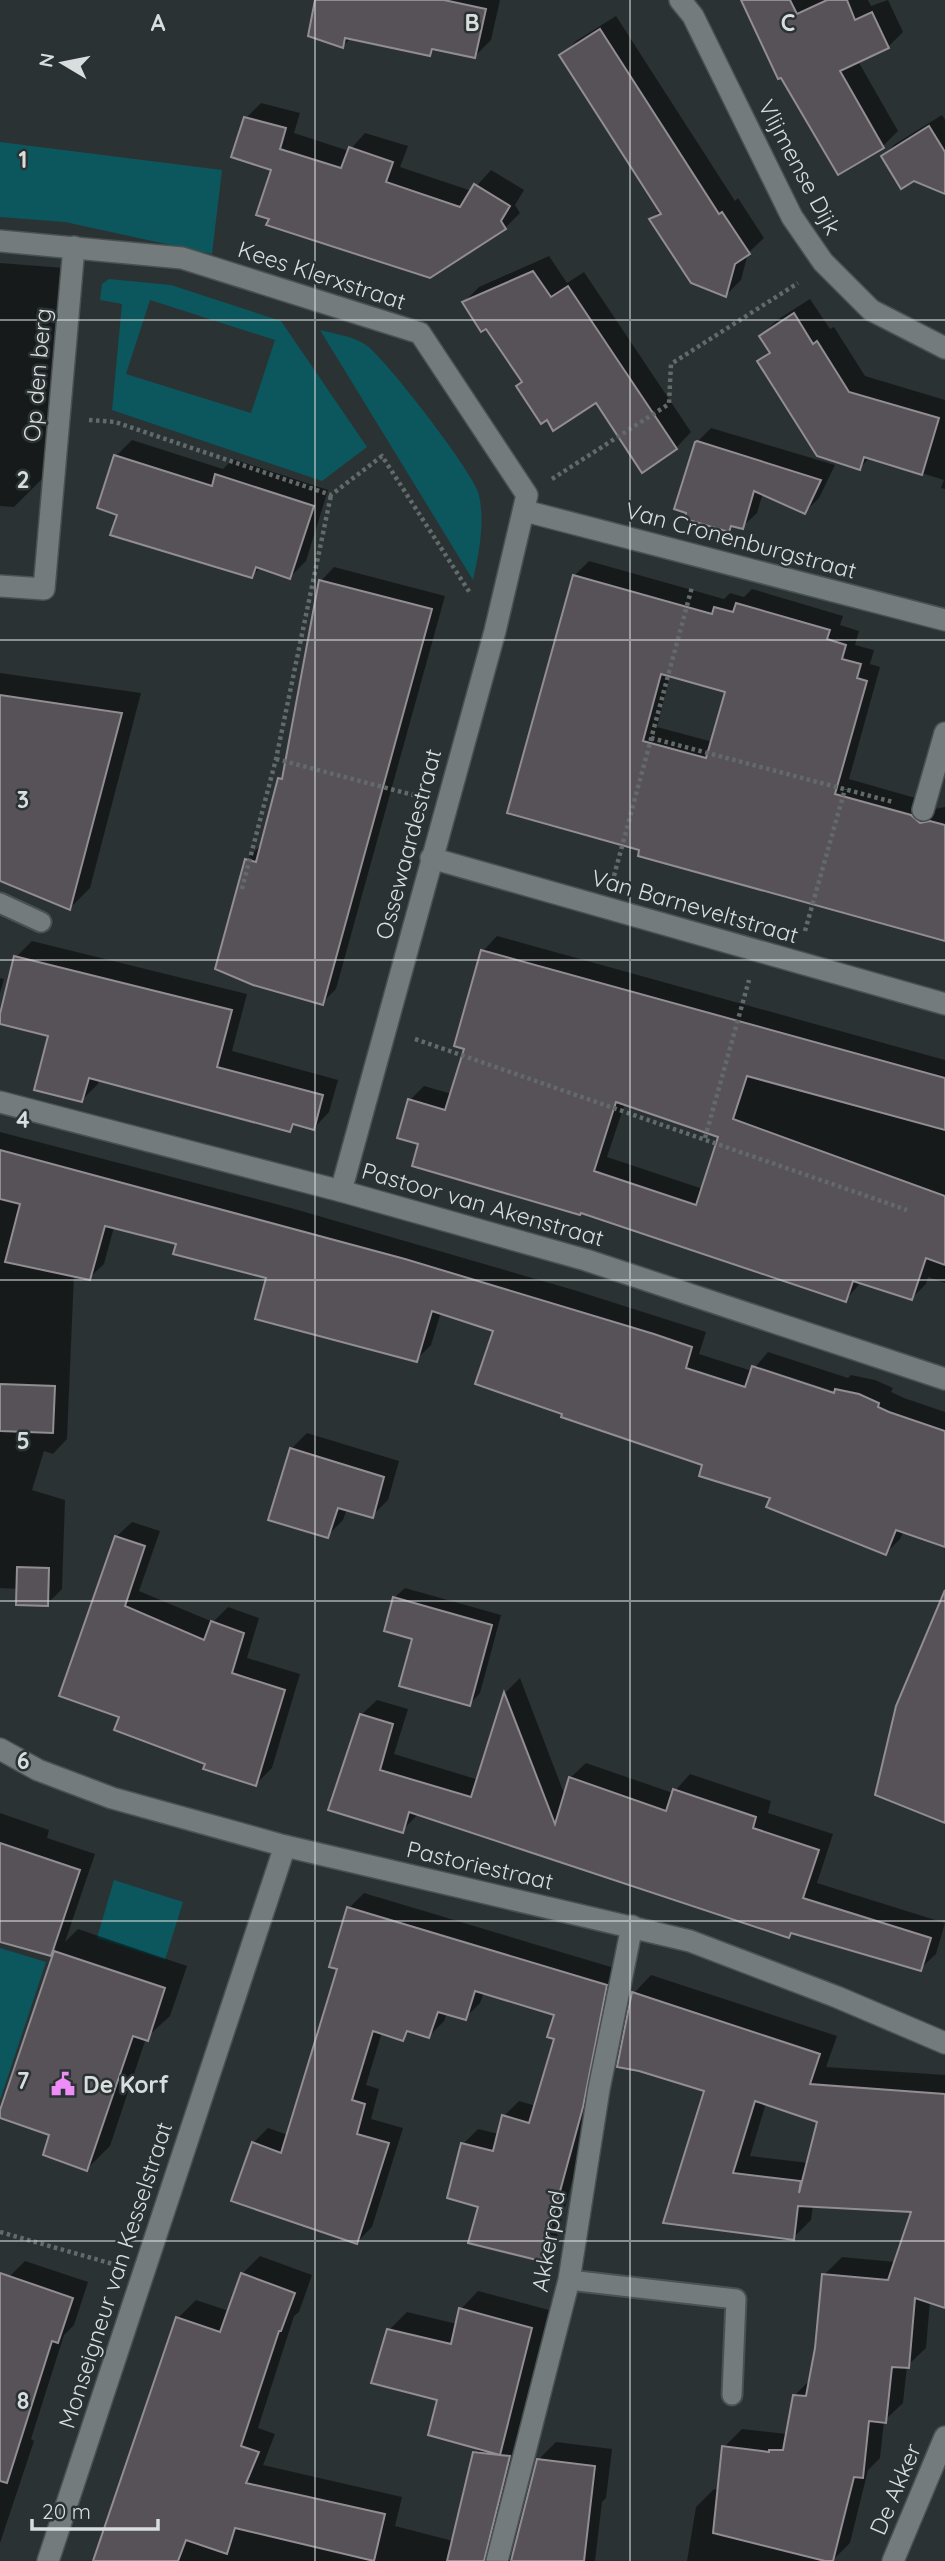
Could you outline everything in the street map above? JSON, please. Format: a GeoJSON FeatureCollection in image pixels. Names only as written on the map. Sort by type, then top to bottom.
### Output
{"type":"FeatureCollection","features":[{"type":"Feature","properties":{"kind":"street","name":"Vlijmense Dijk"},"geometry":{"type":"LineString","coordinates":[[680,0],[692,16],[792,216],[823,262],[871,310],[945,348]]}},
{"type":"Feature","properties":{"kind":"street","name":"Kees Klerxstraat"},"geometry":{"type":"LineString","coordinates":[[0,241],[182,258],[420,333],[526,503]]}},
{"type":"Feature","properties":{"kind":"street","name":"Op den berg"},"geometry":{"type":"LineString","coordinates":[[0,586],[44,589],[74,247]]}},
{"type":"Feature","properties":{"kind":"street","name":"Van Cronenburgstraat"},"geometry":{"type":"LineString","coordinates":[[526,503],[700,556],[945,620]]}},
{"type":"Feature","properties":{"kind":"street","name":"Ossewaardestraat"},"geometry":{"type":"LineString","coordinates":[[341,1191],[495,631],[526,503]]}},
{"type":"Feature","properties":{"kind":"street"},"geometry":{"type":"LineString","coordinates":[[923,810],[945,733]]}},
{"type":"Feature","properties":{"kind":"street","name":"Van Barneveltstraat"},"geometry":{"type":"LineString","coordinates":[[431,858],[945,1004]]}},
{"type":"Feature","properties":{"kind":"street","name":"Pastoor van Akenstraat"},"geometry":{"type":"LineString","coordinates":[[0,1102],[341,1191],[586,1260],[945,1379]]}},
{"type":"Feature","properties":{"kind":"street","name":"Pastoriestraat"},"geometry":{"type":"LineString","coordinates":[[0,1749],[38,1770],[112,1798],[285,1846],[690,1941],[837,1997],[945,2043]]}},
{"type":"Feature","properties":{"kind":"street","name":"Monseigneur van Kesselstraat"},"geometry":{"type":"LineString","coordinates":[[48,2561],[285,1846]]}},
{"type":"Feature","properties":{"kind":"street","name":"Akkerpad"},"geometry":{"type":"LineString","coordinates":[[497,2561],[569,2280],[599,2089],[632,1926]]}},
{"type":"Feature","properties":{"kind":"street","name":"De Akker"},"geometry":{"type":"LineString","coordinates":[[893,2561],[945,2437]]}},
{"type":"Feature","properties":{"kind":"lane"},"geometry":{"type":"LineString","coordinates":[[0,903],[41,922]]}},
{"type":"Feature","properties":{"kind":"lane"},"geometry":{"type":"LineString","coordinates":[[569,2280],[736,2299],[732,2395]]}},
{"type":"Feature","properties":{"kind":"path"},"geometry":{"type":"LineString","coordinates":[[526,503],[669,404],[671,364],[796,284],[823,262]]}},
{"type":"Feature","properties":{"kind":"path"},"geometry":{"type":"LineString","coordinates":[[60,418],[115,422],[331,495]]}},
{"type":"Feature","properties":{"kind":"path"},"geometry":{"type":"LineString","coordinates":[[242,889],[276,759],[331,495],[382,456],[495,631]]}},
{"type":"Feature","properties":{"kind":"path"},"geometry":{"type":"LineString","coordinates":[[606,907],[700,556]]}},
{"type":"Feature","properties":{"kind":"path"},"geometry":{"type":"LineString","coordinates":[[651,738],[923,810]]}},
{"type":"Feature","properties":{"kind":"path"},"geometry":{"type":"LineString","coordinates":[[276,759],[446,804]]}},
{"type":"Feature","properties":{"kind":"path"},"geometry":{"type":"LineString","coordinates":[[796,962],[845,789]]}},
{"type":"Feature","properties":{"kind":"path"},"geometry":{"type":"LineString","coordinates":[[705,1138],[757,950]]}},
{"type":"Feature","properties":{"kind":"path"},"geometry":{"type":"LineString","coordinates":[[384,1029],[907,1210]]}},
{"type":"Feature","properties":{"kind":"path"},"geometry":{"type":"LineString","coordinates":[[0,2232],[144,2273]]}},
{"type":"Feature","properties":{"kind":"shaded area"},"geometry":{"type":"Polygon","coordinates":[[[0,142],[222,170],[212,254],[65,222],[0,217],[0,142]]]}},
{"type":"Feature","properties":{"kind":"shaded area"},"geometry":{"type":"Polygon","coordinates":[[[109,279],[171,285],[281,321],[367,447],[322,481],[112,410],[122,304],[100,300],[102,284],[109,279]],[[150,300],[126,374],[251,413],[275,340],[150,300]]]}},
{"type":"Feature","properties":{"kind":"shaded area"},"geometry":{"type":"Polygon","coordinates":[[[320,330],[355,339],[376,354],[428,417],[474,483],[479,495],[481,527],[473,580],[320,330]]]}},
{"type":"Feature","properties":{"kind":"shaded area"},"geometry":{"type":"Polygon","coordinates":[[[114,1880],[183,1902],[165,1960],[97,1938],[114,1880]]]}},
{"type":"Feature","properties":{"kind":"shaded area"},"geometry":{"type":"Polygon","coordinates":[[[0,1948],[46,1962],[0,2100],[0,1948]]]}},
{"type":"Feature","properties":{"kind":"building"},"geometry":{"type":"Polygon","coordinates":[[[315,0],[444,0],[486,9],[475,58],[432,49],[430,56],[345,38],[343,48],[308,36],[315,0]]]}},
{"type":"Feature","properties":{"kind":"building"},"geometry":{"type":"Polygon","coordinates":[[[741,0],[790,0],[797,14],[827,0],[847,0],[855,20],[872,12],[889,48],[840,71],[884,148],[838,175],[781,78],[778,79],[741,0]]]}},
{"type":"Feature","properties":{"kind":"building"},"geometry":{"type":"Polygon","coordinates":[[[600,29],[719,214],[722,212],[750,254],[735,264],[726,297],[691,283],[649,219],[661,214],[559,55],[600,29]]]}},
{"type":"Feature","properties":{"kind":"building"},"geometry":{"type":"Polygon","coordinates":[[[244,117],[286,128],[280,149],[341,168],[349,147],[393,162],[386,182],[460,207],[474,184],[510,206],[501,221],[506,229],[430,278],[266,225],[269,219],[256,215],[271,170],[231,157],[244,117]]]}},
{"type":"Feature","properties":{"kind":"building"},"geometry":{"type":"Polygon","coordinates":[[[929,126],[945,152],[945,194],[914,181],[901,189],[881,156],[929,126]]]}},
{"type":"Feature","properties":{"kind":"building"},"geometry":{"type":"Polygon","coordinates":[[[533,271],[551,297],[568,286],[677,449],[642,473],[596,403],[553,431],[547,420],[541,424],[516,386],[522,382],[486,329],[481,332],[462,302],[533,271]]]}},
{"type":"Feature","properties":{"kind":"building"},"geometry":{"type":"Polygon","coordinates":[[[794,313],[813,344],[817,341],[849,392],[939,418],[922,475],[864,457],[860,470],[817,456],[757,361],[770,353],[759,336],[794,313]]]}},
{"type":"Feature","properties":{"kind":"building"},"geometry":{"type":"Polygon","coordinates":[[[697,441],[821,480],[805,514],[754,491],[743,529],[731,526],[729,532],[685,519],[686,513],[674,509],[697,441]]]}},
{"type":"Feature","properties":{"kind":"building"},"geometry":{"type":"Polygon","coordinates":[[[114,455],[212,486],[215,474],[314,506],[290,579],[256,567],[252,578],[110,535],[117,515],[97,508],[114,455]]]}},
{"type":"Feature","properties":{"kind":"building"},"geometry":{"type":"Polygon","coordinates":[[[573,575],[712,614],[714,607],[733,612],[736,603],[830,630],[827,639],[846,645],[842,659],[861,664],[857,678],[867,681],[835,794],[911,815],[920,823],[930,821],[945,825],[945,941],[638,856],[639,850],[507,813],[573,575]],[[661,674],[643,741],[706,758],[725,692],[661,674]]]}},
{"type":"Feature","properties":{"kind":"building"},"geometry":{"type":"Polygon","coordinates":[[[319,580],[432,609],[323,1005],[253,985],[215,969],[245,859],[256,862],[278,778],[282,779],[319,580]]]}},
{"type":"Feature","properties":{"kind":"building"},"geometry":{"type":"Polygon","coordinates":[[[0,695],[122,713],[70,910],[0,881],[0,695]]]}},
{"type":"Feature","properties":{"kind":"building"},"geometry":{"type":"Polygon","coordinates":[[[481,950],[945,1078],[945,1130],[747,1076],[733,1119],[945,1196],[945,1265],[926,1258],[912,1300],[853,1281],[846,1302],[581,1213],[580,1215],[412,1166],[418,1144],[397,1138],[408,1099],[445,1110],[464,1049],[454,1046],[481,950]],[[616,1102],[594,1171],[696,1205],[718,1137],[616,1102]]]}},
{"type":"Feature","properties":{"kind":"building"},"geometry":{"type":"Polygon","coordinates":[[[14,956],[232,1010],[217,1067],[323,1095],[314,1130],[293,1124],[290,1132],[89,1078],[82,1102],[34,1090],[48,1036],[0,1024],[14,956]]]}},
{"type":"Feature","properties":{"kind":"building"},"geometry":{"type":"Polygon","coordinates":[[[0,1150],[405,1259],[654,1334],[692,1347],[686,1368],[745,1387],[752,1366],[834,1393],[835,1389],[859,1394],[879,1403],[878,1407],[889,1412],[945,1431],[945,1547],[896,1530],[886,1555],[766,1507],[770,1498],[699,1476],[702,1465],[561,1417],[562,1414],[475,1384],[493,1331],[432,1311],[417,1362],[255,1319],[266,1278],[173,1254],[176,1244],[105,1226],[90,1280],[5,1262],[20,1204],[0,1199],[0,1150]]]}},
{"type":"Feature","properties":{"kind":"building"},"geometry":{"type":"Polygon","coordinates":[[[0,1384],[55,1386],[53,1433],[0,1431],[0,1384]]]}},
{"type":"Feature","properties":{"kind":"building"},"geometry":{"type":"Polygon","coordinates":[[[290,1448],[384,1477],[373,1518],[338,1508],[328,1538],[268,1520],[290,1448]]]}},
{"type":"Feature","properties":{"kind":"building"},"geometry":{"type":"Polygon","coordinates":[[[115,1536],[145,1546],[125,1606],[204,1640],[211,1621],[244,1633],[232,1673],[285,1690],[256,1786],[203,1769],[205,1764],[114,1730],[119,1717],[59,1696],[115,1536]]]}},
{"type":"Feature","properties":{"kind":"building"},"geometry":{"type":"Polygon","coordinates":[[[17,1567],[49,1568],[48,1606],[16,1605],[17,1567]]]}},
{"type":"Feature","properties":{"kind":"building"},"geometry":{"type":"Polygon","coordinates":[[[945,1590],[945,1823],[875,1795],[896,1706],[945,1590]]]}},
{"type":"Feature","properties":{"kind":"building"},"geometry":{"type":"Polygon","coordinates":[[[393,1597],[492,1625],[470,1706],[399,1686],[412,1639],[384,1631],[393,1597]]]}},
{"type":"Feature","properties":{"kind":"building"},"geometry":{"type":"Polygon","coordinates":[[[504,1692],[555,1824],[569,1777],[666,1811],[673,1789],[756,1817],[753,1828],[819,1850],[803,1898],[931,1938],[921,1971],[791,1933],[789,1938],[409,1812],[403,1833],[328,1810],[360,1714],[393,1724],[380,1770],[471,1797],[504,1692]]]}},
{"type":"Feature","properties":{"kind":"building"},"geometry":{"type":"Polygon","coordinates":[[[0,1843],[80,1870],[51,1956],[0,1942],[0,1843]]]}},
{"type":"Feature","properties":{"kind":"building"},"geometry":{"type":"Polygon","coordinates":[[[347,1907],[607,1985],[583,2107],[541,2261],[468,2243],[478,2207],[447,2198],[461,2143],[493,2151],[502,2115],[529,2123],[554,2039],[547,2037],[554,2015],[475,1991],[466,2020],[438,2012],[429,2038],[407,2031],[403,2041],[373,2031],[352,2100],[365,2104],[357,2134],[389,2143],[357,2244],[231,2201],[252,2142],[281,2153],[337,1969],[329,1967],[347,1907]]]}},
{"type":"Feature","properties":{"kind":"building","name":"De Korf"},"geometry":{"type":"Polygon","coordinates":[[[54,1951],[165,1988],[148,2041],[133,2036],[87,2171],[43,2155],[49,2135],[0,2118],[0,2110],[54,1951]]]}},
{"type":"Feature","properties":{"kind":"building"},"geometry":{"type":"Polygon","coordinates":[[[632,1992],[820,2054],[810,2084],[945,2094],[945,2308],[915,2298],[909,2368],[892,2367],[886,2423],[869,2421],[863,2478],[854,2477],[833,2561],[713,2533],[722,2446],[769,2452],[783,2450],[793,2395],[806,2396],[815,2348],[822,2274],[888,2280],[911,2212],[798,2206],[794,2240],[663,2223],[704,2091],[617,2067],[632,1992]],[[755,2101],[733,2173],[801,2181],[799,2193],[817,2122],[755,2101]]]}},
{"type":"Feature","properties":{"kind":"building"},"geometry":{"type":"Polygon","coordinates":[[[0,2273],[73,2298],[58,2343],[52,2341],[7,2483],[0,2481],[0,2273]]]}},
{"type":"Feature","properties":{"kind":"building"},"geometry":{"type":"Polygon","coordinates":[[[241,2273],[295,2293],[279,2331],[241,2446],[259,2452],[246,2483],[385,2514],[374,2561],[235,2528],[227,2554],[186,2540],[178,2561],[93,2561],[176,2317],[220,2332],[241,2273]]]}},
{"type":"Feature","properties":{"kind":"building"},"geometry":{"type":"Polygon","coordinates":[[[459,2308],[532,2328],[500,2455],[428,2435],[437,2400],[371,2383],[387,2329],[451,2344],[459,2308]]]}},
{"type":"Feature","properties":{"kind":"building"},"geometry":{"type":"Polygon","coordinates":[[[473,2452],[510,2456],[484,2561],[447,2561],[473,2452]]]}},
{"type":"Feature","properties":{"kind":"building"},"geometry":{"type":"Polygon","coordinates":[[[537,2459],[595,2466],[584,2561],[511,2561],[537,2459]]]}},
{"type":"Feature","properties":{"kind":"place","name":"De Korf"},"geometry":{"type":"Point","coordinates":[63,2084]}}]}
